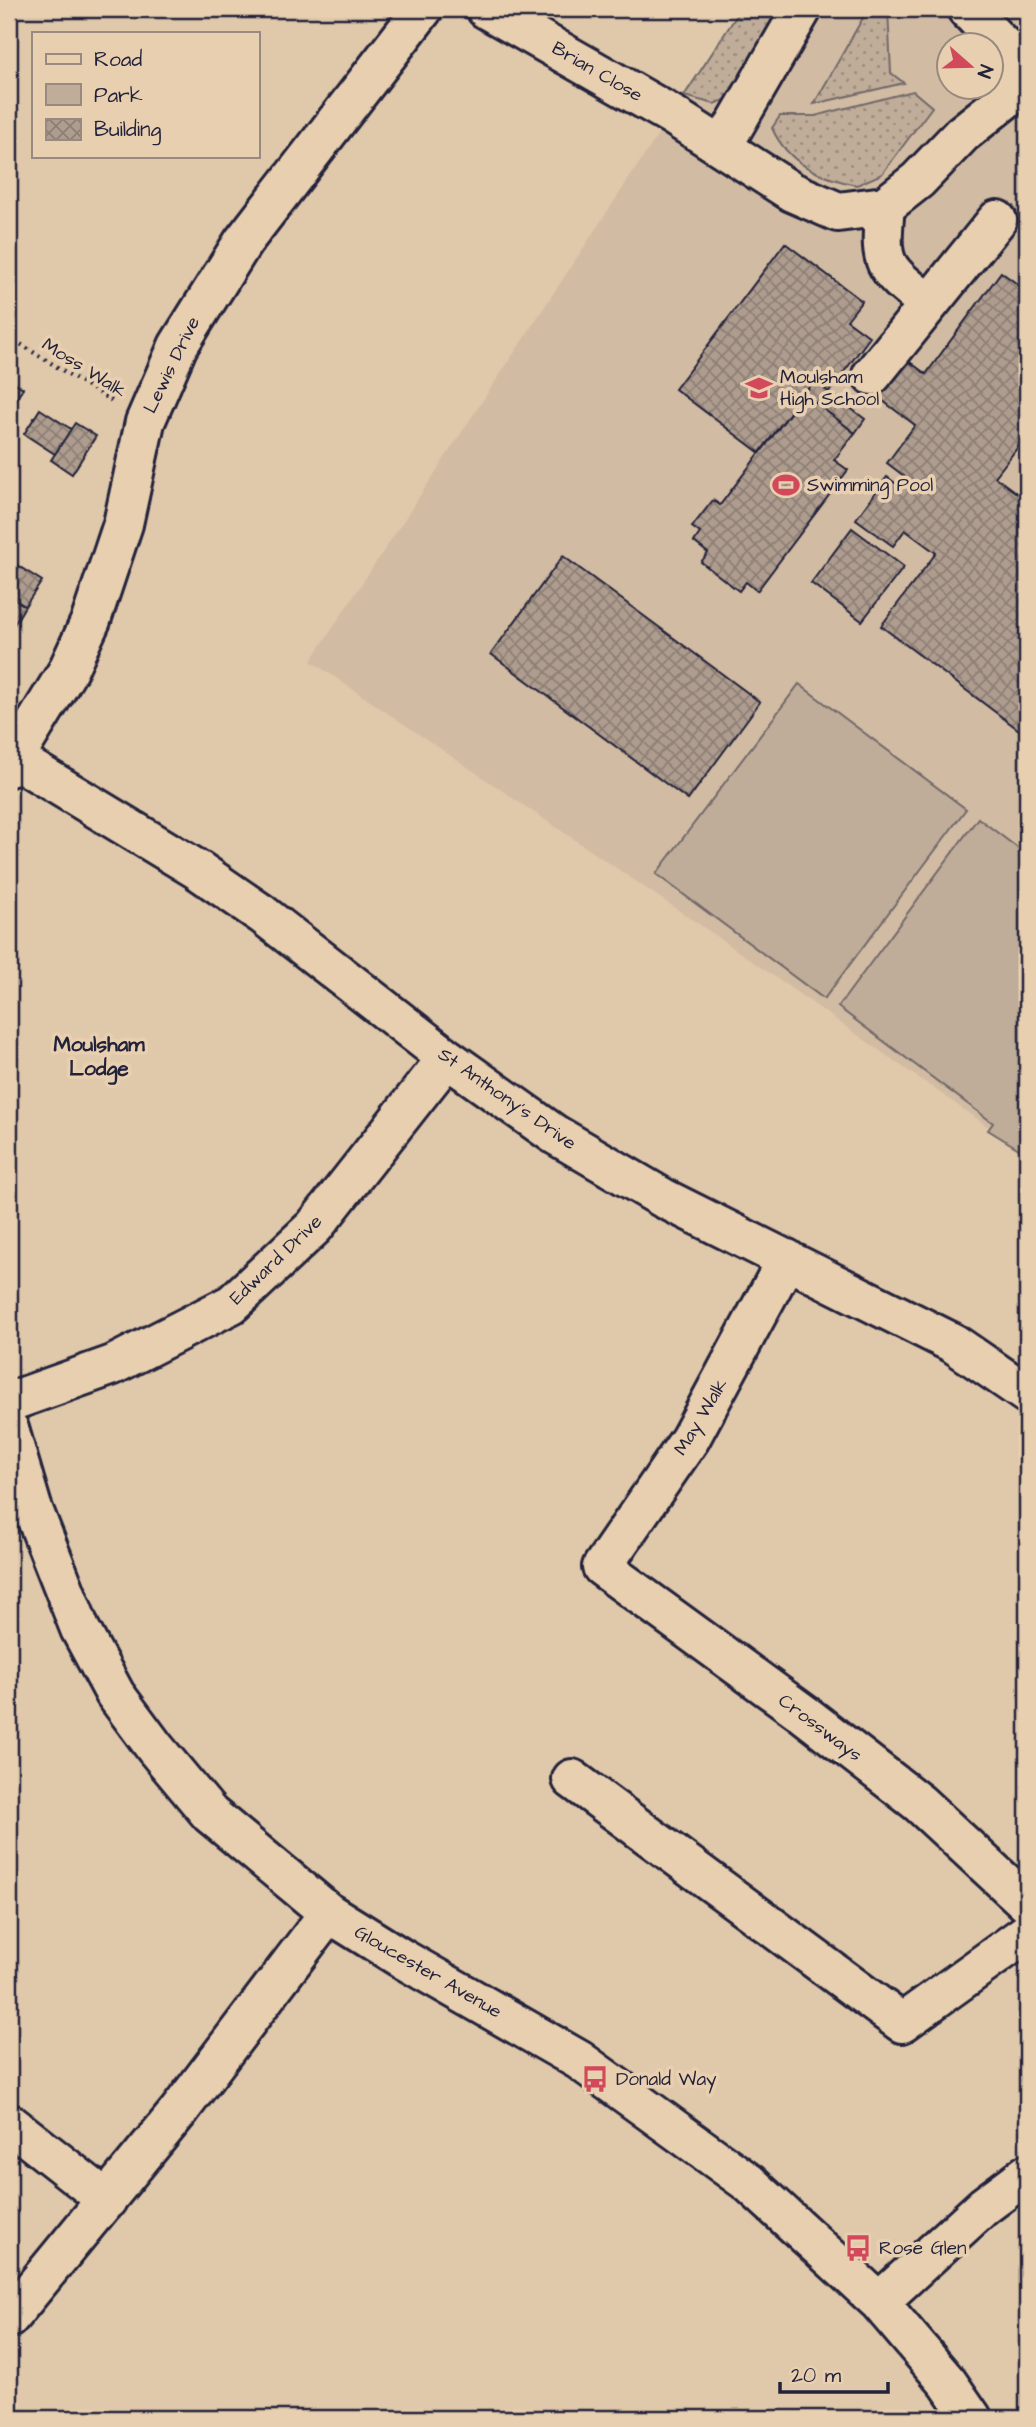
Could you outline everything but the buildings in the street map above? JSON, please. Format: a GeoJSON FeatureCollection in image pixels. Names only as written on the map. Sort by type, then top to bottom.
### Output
{"type":"FeatureCollection","features":[{"type":"Feature","properties":{"kind":"street","name":"Lewis Drive"},"geometry":{"type":"LineString","coordinates":[[12,763],[67,672],[91,620],[123,524],[145,422],[178,346],[209,292],[243,242],[423,9]]}},
{"type":"Feature","properties":{"kind":"street","name":"Brian Close"},"geometry":{"type":"LineString","coordinates":[[486,9],[672,115],[792,192],[838,212],[885,206]]}},
{"type":"Feature","properties":{"kind":"street"},"geometry":{"type":"LineString","coordinates":[[722,147],[802,9]]}},
{"type":"Feature","properties":{"kind":"street"},"geometry":{"type":"LineString","coordinates":[[929,304],[894,276],[881,250],[885,206],[918,180],[962,134],[1021,91],[1012,55],[967,9]]}},
{"type":"Feature","properties":{"kind":"street"},"geometry":{"type":"LineString","coordinates":[[872,375],[997,220]]}},
{"type":"Feature","properties":{"kind":"street","name":"St Anthony's Drive"},"geometry":{"type":"LineString","coordinates":[[12,763],[198,870],[262,914],[447,1058],[576,1147],[663,1198],[953,1343],[1027,1394]]}},
{"type":"Feature","properties":{"kind":"street","name":"Edward Drive"},"geometry":{"type":"LineString","coordinates":[[9,1402],[113,1365],[232,1304],[314,1227],[447,1058]]}},
{"type":"Feature","properties":{"kind":"street","name":"May Walk"},"geometry":{"type":"LineString","coordinates":[[601,1567],[690,1439],[787,1259]]}},
{"type":"Feature","properties":{"kind":"street","name":"Gloucester Avenue"},"geometry":{"type":"LineString","coordinates":[[9,1429],[32,1507],[80,1629],[116,1694],[155,1748],[210,1814],[330,1913],[401,1958],[579,2060],[749,2183],[878,2302],[948,2383],[972,2418]]}},
{"type":"Feature","properties":{"kind":"street","name":"Crossways"},"geometry":{"type":"LineString","coordinates":[[601,1567],[804,1714],[919,1803],[1027,1903]]}},
{"type":"Feature","properties":{"kind":"street"},"geometry":{"type":"LineString","coordinates":[[572,1779],[902,2023],[1027,1933]]}},
{"type":"Feature","properties":{"kind":"street"},"geometry":{"type":"LineString","coordinates":[[9,2318],[107,2200],[330,1913]]}},
{"type":"Feature","properties":{"kind":"street"},"geometry":{"type":"LineString","coordinates":[[9,2123],[107,2200]]}},
{"type":"Feature","properties":{"kind":"street"},"geometry":{"type":"LineString","coordinates":[[878,2302],[985,2206],[1027,2174]]}},
{"type":"Feature","properties":{"kind":"path","name":"Moss Walk"},"geometry":{"type":"LineString","coordinates":[[9,337],[145,422]]}},
{"type":"Feature","properties":{"kind":"shaded area","name":"Moulsham High School"},"geometry":{"type":"Polygon","coordinates":[[[741,9],[1027,9],[1027,1154],[718,937],[311,661],[741,9]]]}},
{"type":"Feature","properties":{"kind":"green space"},"geometry":{"type":"Polygon","coordinates":[[[741,9],[784,9],[728,99],[714,104],[684,96],[741,9]]]}},
{"type":"Feature","properties":{"kind":"green space"},"geometry":{"type":"Polygon","coordinates":[[[868,9],[888,9],[891,73],[904,83],[814,104],[868,9]]]}},
{"type":"Feature","properties":{"kind":"green space"},"geometry":{"type":"Polygon","coordinates":[[[913,91],[932,107],[882,174],[857,185],[831,178],[796,160],[772,128],[780,116],[815,116],[913,91]]]}},
{"type":"Feature","properties":{"kind":"green space"},"geometry":{"type":"Polygon","coordinates":[[[799,684],[966,809],[824,999],[656,874],[799,684]]]}},
{"type":"Feature","properties":{"kind":"green space"},"geometry":{"type":"Polygon","coordinates":[[[978,818],[1027,855],[1027,1154],[988,1130],[993,1123],[838,1007],[978,818]]]}},
{"type":"Feature","properties":{"kind":"place","name":"Moulsham High School"},"geometry":{"type":"Point","coordinates":[759,388]}},
{"type":"Feature","properties":{"kind":"place","name":"Swimming Pool"},"geometry":{"type":"Point","coordinates":[786,485]}},
{"type":"Feature","properties":{"kind":"place","name":"Donald Way"},"geometry":{"type":"Point","coordinates":[595,2079]}},
{"type":"Feature","properties":{"kind":"place","name":"Rose Glen"},"geometry":{"type":"Point","coordinates":[858,2248]}},
{"type":"Feature","properties":{"kind":"district","name":"Moulsham Lodge"},"geometry":{"type":"Point","coordinates":[99,1056]}}]}
